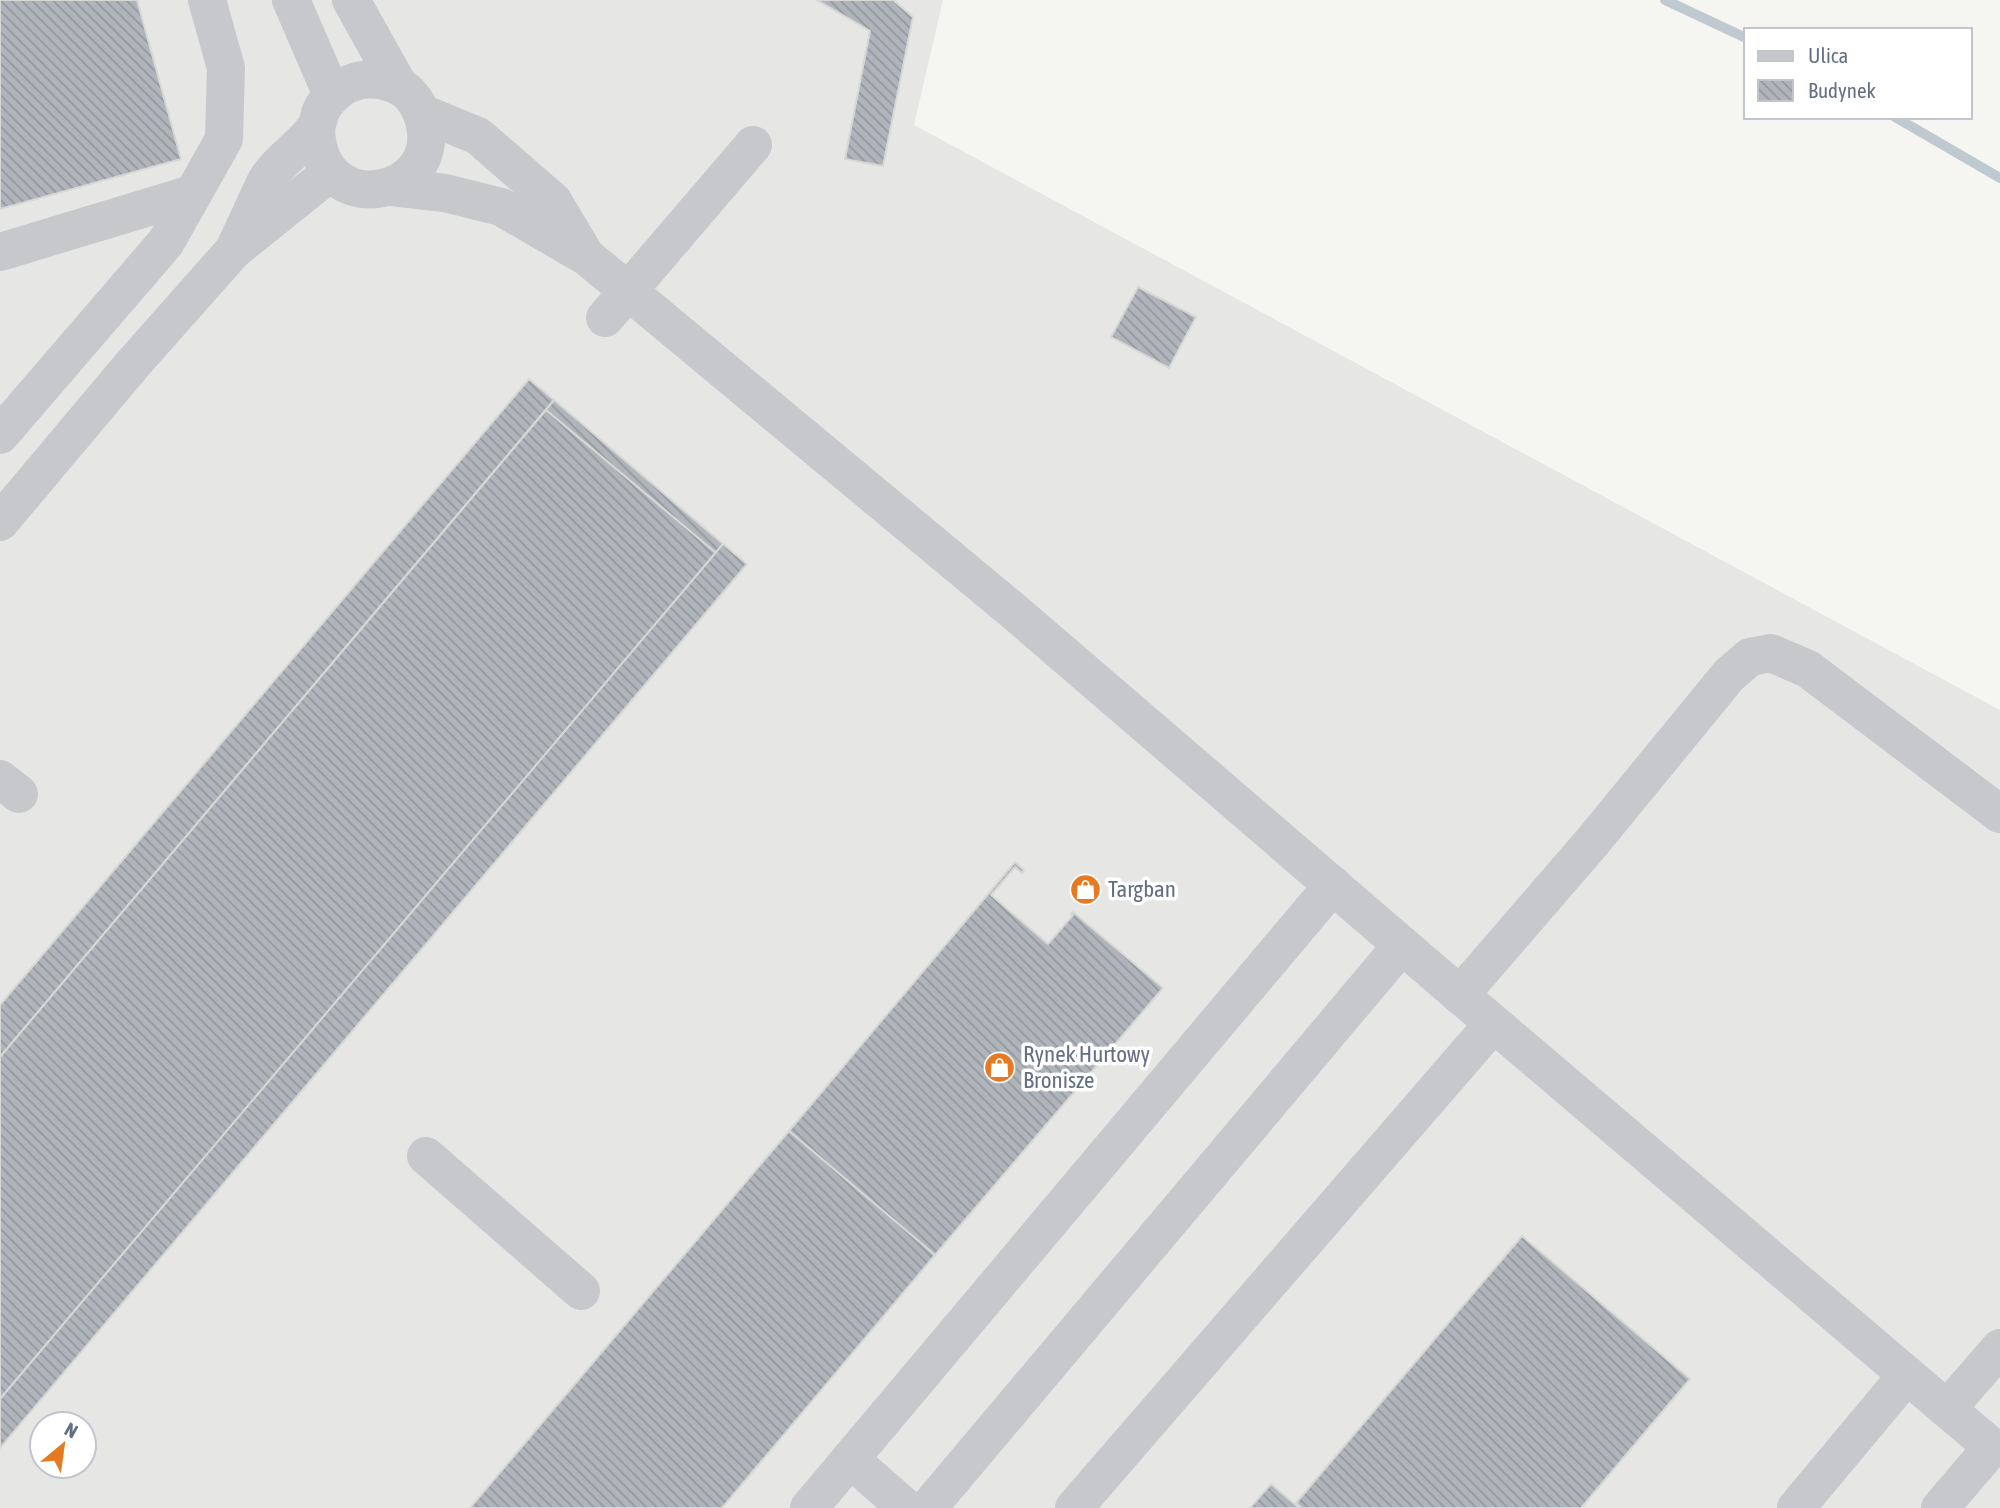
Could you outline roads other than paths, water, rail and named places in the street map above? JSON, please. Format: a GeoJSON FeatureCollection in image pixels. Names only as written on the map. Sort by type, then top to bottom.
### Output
{"type":"FeatureCollection","features":[{"type":"Feature","properties":{"kind":"lane"},"geometry":{"type":"LineString","coordinates":[[0,435],[166,242],[224,139],[226,68],[207,0]]}},
{"type":"Feature","properties":{"kind":"lane"},"geometry":{"type":"LineString","coordinates":[[291,0],[324,111],[316,143],[321,159],[330,173],[343,183],[359,189],[391,187],[445,193],[501,207],[587,257]]}},
{"type":"Feature","properties":{"kind":"lane"},"geometry":{"type":"LineString","coordinates":[[351,0],[427,130],[425,148],[418,165],[406,178],[391,187]]}},
{"type":"Feature","properties":{"kind":"lane"},"geometry":{"type":"LineString","coordinates":[[234,250],[267,178],[346,85],[364,79],[382,80],[478,136],[553,201],[617,305],[1017,614],[1493,1024],[1996,1450],[1940,1508]]}},
{"type":"Feature","properties":{"kind":"lane"},"geometry":{"type":"LineString","coordinates":[[617,305],[753,145]]}},
{"type":"Feature","properties":{"kind":"lane"},"geometry":{"type":"LineString","coordinates":[[0,522],[132,365],[234,250],[330,173]]}},
{"type":"Feature","properties":{"kind":"lane"},"geometry":{"type":"LineString","coordinates":[[0,252],[192,194]]}},
{"type":"Feature","properties":{"kind":"lane"},"geometry":{"type":"LineString","coordinates":[[1461,995],[1593,841],[1729,675],[1749,657],[1771,653],[1808,668],[2000,814]]}},
{"type":"Feature","properties":{"kind":"lane"},"geometry":{"type":"LineString","coordinates":[[809,1508],[1333,885]]}},
{"type":"Feature","properties":{"kind":"lane"},"geometry":{"type":"LineString","coordinates":[[928,1508],[1402,945]]}},
{"type":"Feature","properties":{"kind":"lane"},"geometry":{"type":"LineString","coordinates":[[1074,1508],[1493,1024]]}},
{"type":"Feature","properties":{"kind":"lane"},"geometry":{"type":"LineString","coordinates":[[426,1156],[581,1291]]}},
{"type":"Feature","properties":{"kind":"lane"},"geometry":{"type":"LineString","coordinates":[[1948,1409],[2000,1348]]}},
{"type":"Feature","properties":{"kind":"lane"},"geometry":{"type":"LineString","coordinates":[[1796,1508],[1907,1375]]}},
{"type":"Feature","properties":{"kind":"lane"},"geometry":{"type":"LineString","coordinates":[[850,1459],[906,1508]]}},
{"type":"Feature","properties":{"kind":"waterway"},"geometry":{"type":"LineString","coordinates":[[1665,0],[1744,37]]}},
{"type":"Feature","properties":{"kind":"waterway"},"geometry":{"type":"LineString","coordinates":[[1898,119],[2000,178]]}},
{"type":"Feature","properties":{"kind":"place","name":"Targban"},"geometry":{"type":"Point","coordinates":[1085,889]}},
{"type":"Feature","properties":{"kind":"place","name":"Rynek Hurtowy Bronisze"},"geometry":{"type":"Point","coordinates":[1000,1067]}}]}
